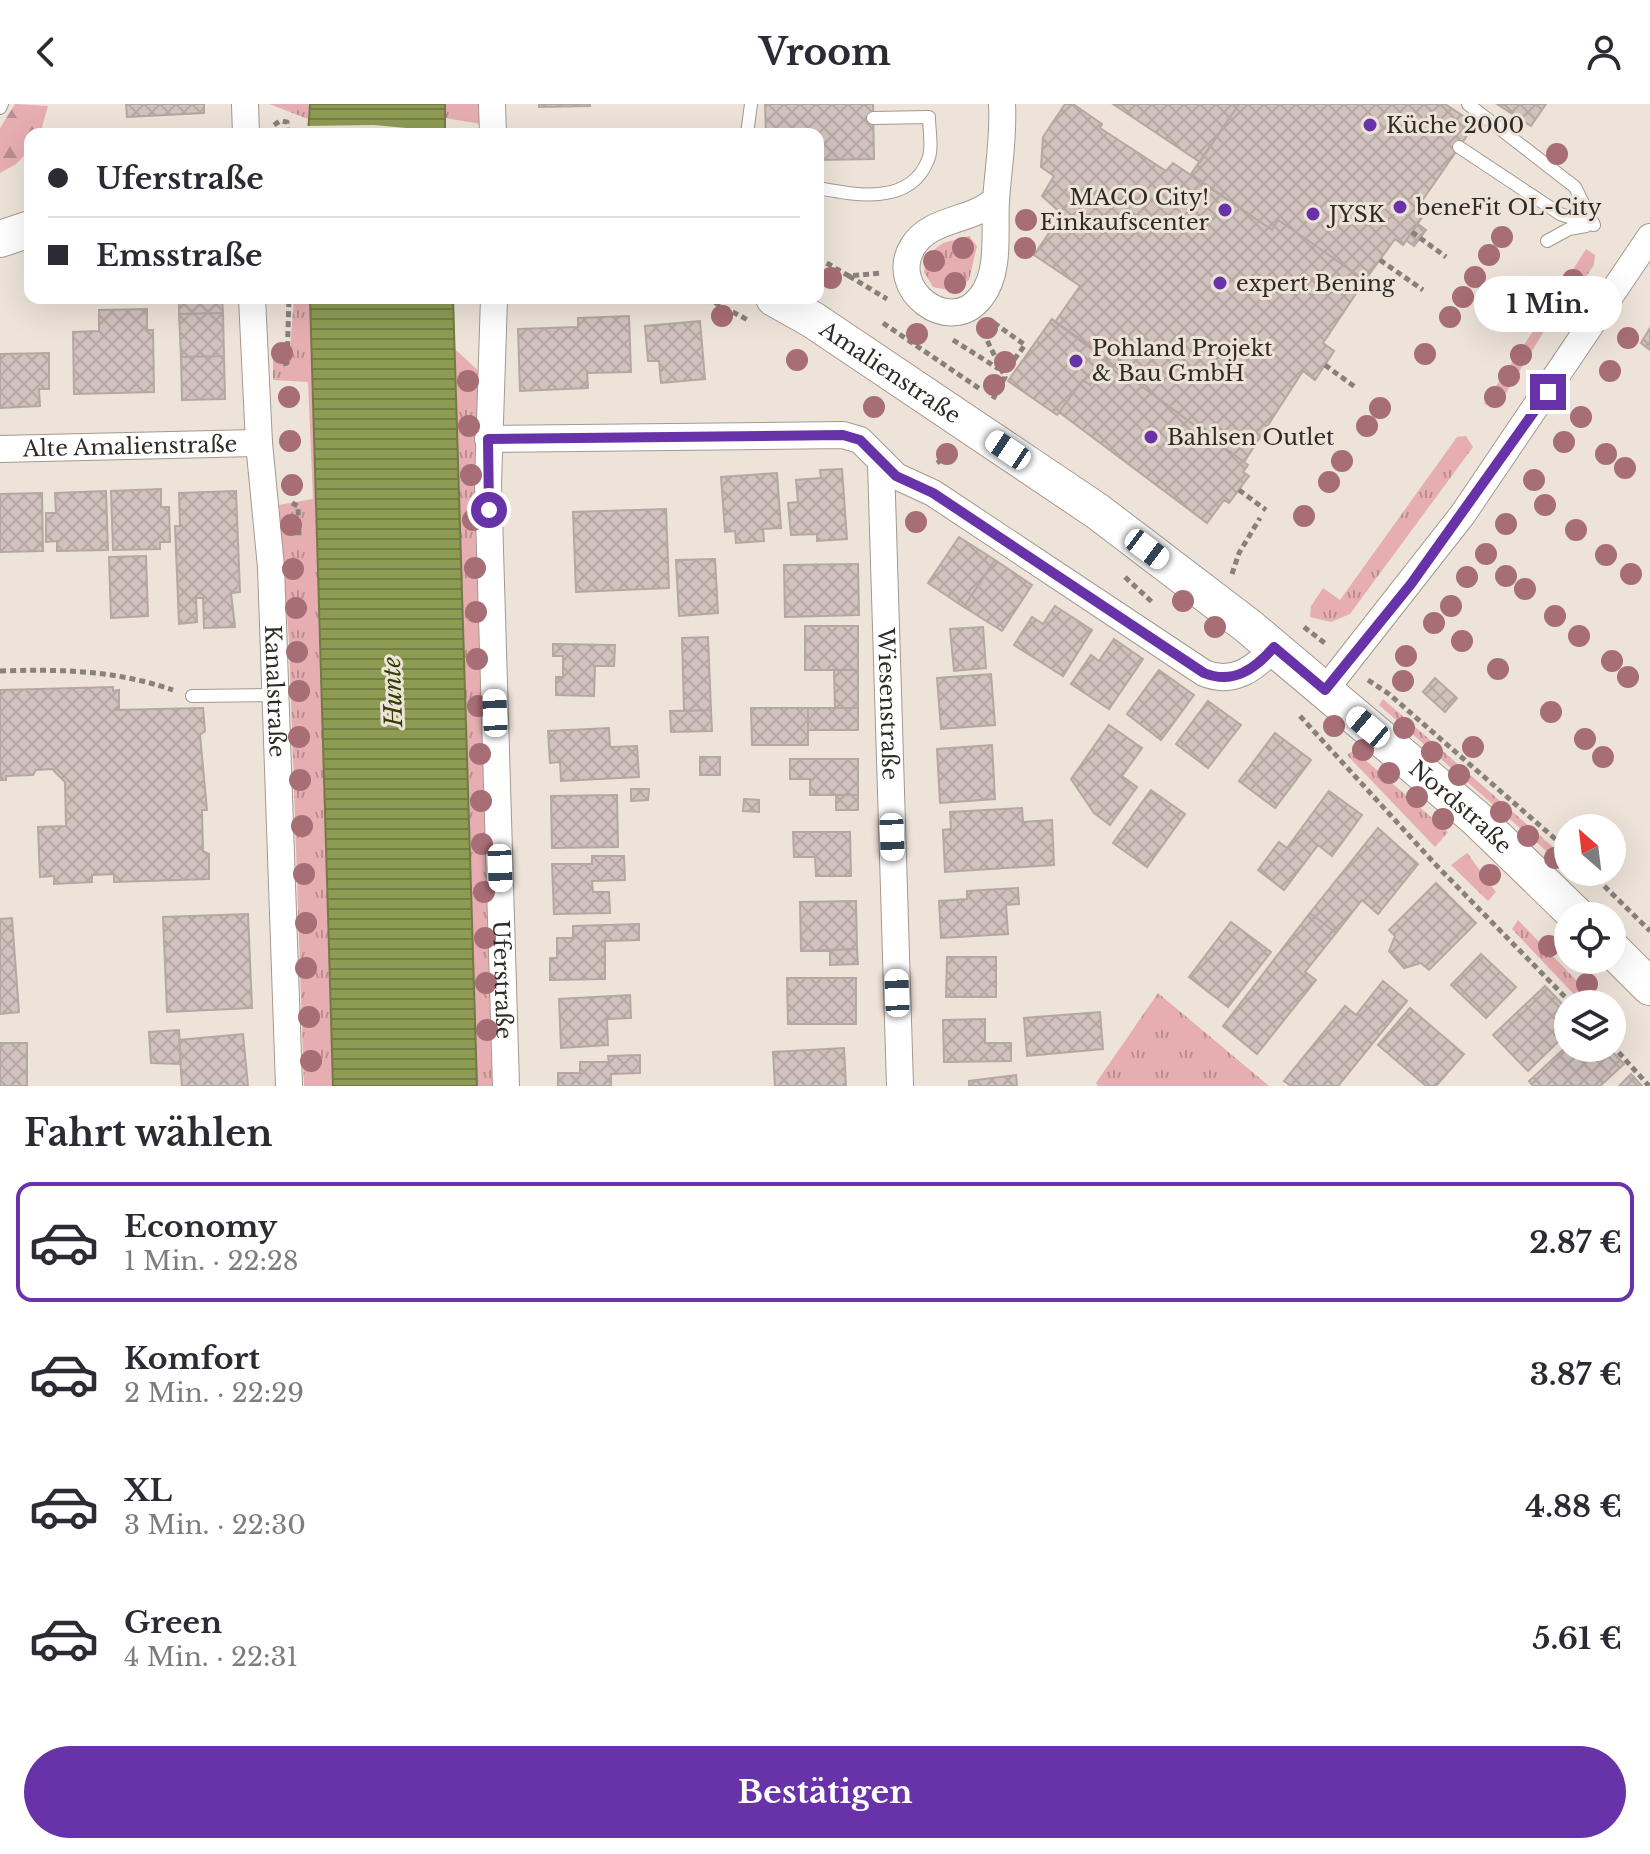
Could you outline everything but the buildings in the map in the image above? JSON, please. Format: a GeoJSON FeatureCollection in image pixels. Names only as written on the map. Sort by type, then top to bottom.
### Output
{"type":"FeatureCollection","features":[{"type":"Feature","properties":{"kind":"street"},"geometry":{"type":"LineString","coordinates":[[245,104],[246,128]]}},
{"type":"Feature","properties":{"kind":"street"},"geometry":{"type":"LineString","coordinates":[[492,104],[493,128]]}},
{"type":"Feature","properties":{"kind":"street"},"geometry":{"type":"LineString","coordinates":[[996,199],[986,209],[921,236],[908,257],[906,271],[917,297],[928,307],[954,311],[971,305],[982,296],[989,280],[1001,175],[1002,104]]}},
{"type":"Feature","properties":{"kind":"street"},"geometry":{"type":"LineString","coordinates":[[0,239],[24,231]]}},
{"type":"Feature","properties":{"kind":"street"},"geometry":{"type":"LineString","coordinates":[[1325,690],[1463,514],[1650,237]]}},
{"type":"Feature","properties":{"kind":"street","name":"Kanalstraße"},"geometry":{"type":"LineString","coordinates":[[252,304],[259,443],[271,567],[289,1086]]}},
{"type":"Feature","properties":{"kind":"street","name":"Uferstraße"},"geometry":{"type":"LineString","coordinates":[[494,304],[488,439],[506,1086]]}},
{"type":"Feature","properties":{"kind":"street","name":"Amalienstraße"},"geometry":{"type":"LineString","coordinates":[[785,304],[1053,481],[1274,647]]}},
{"type":"Feature","properties":{"kind":"street"},"geometry":{"type":"LineString","coordinates":[[488,439],[843,435],[860,440],[896,476],[933,493],[1204,673],[1216,677],[1237,676],[1263,660],[1274,647]]}},
{"type":"Feature","properties":{"kind":"street","name":"Alte Amalienstraße"},"geometry":{"type":"LineString","coordinates":[[0,449],[259,443]]}},
{"type":"Feature","properties":{"kind":"street","name":"Wiesenstraße"},"geometry":{"type":"LineString","coordinates":[[881,464],[900,1086]]}},
{"type":"Feature","properties":{"kind":"street","name":"Nordstraße"},"geometry":{"type":"LineString","coordinates":[[1274,647],[1477,819],[1563,902]]}},
{"type":"Feature","properties":{"kind":"street"},"geometry":{"type":"LineString","coordinates":[[1626,963],[1650,987]]}},
{"type":"Feature","properties":{"kind":"lane"},"geometry":{"type":"LineString","coordinates":[[748,128],[751,104]]}},
{"type":"Feature","properties":{"kind":"lane"},"geometry":{"type":"LineString","coordinates":[[1468,104],[1575,187],[1594,225]]}},
{"type":"Feature","properties":{"kind":"lane"},"geometry":{"type":"LineString","coordinates":[[824,189],[869,197],[896,190],[917,177],[929,159],[929,111],[873,118]]}},
{"type":"Feature","properties":{"kind":"lane"},"geometry":{"type":"LineString","coordinates":[[1459,147],[1560,214],[1594,225]]}},
{"type":"Feature","properties":{"kind":"lane"},"geometry":{"type":"LineString","coordinates":[[1547,241],[1569,229],[1594,225]]}},
{"type":"Feature","properties":{"kind":"lane"},"geometry":{"type":"LineString","coordinates":[[192,696],[274,695]]}},
{"type":"Feature","properties":{"kind":"path"},"geometry":{"type":"LineString","coordinates":[[274,128],[275,120],[280,117],[287,122],[288,128]]}},
{"type":"Feature","properties":{"kind":"path"},"geometry":{"type":"LineString","coordinates":[[1412,232],[1446,257]]}},
{"type":"Feature","properties":{"kind":"path"},"geometry":{"type":"LineString","coordinates":[[1380,260],[1423,290]]}},
{"type":"Feature","properties":{"kind":"path"},"geometry":{"type":"LineString","coordinates":[[824,261],[849,276],[906,271]]}},
{"type":"Feature","properties":{"kind":"path"},"geometry":{"type":"LineString","coordinates":[[289,304],[289,352]]}},
{"type":"Feature","properties":{"kind":"path"},"geometry":{"type":"LineString","coordinates":[[971,305],[1025,345],[1010,365],[1016,369]]}},
{"type":"Feature","properties":{"kind":"path"},"geometry":{"type":"LineString","coordinates":[[971,305],[1005,377],[993,399]]}},
{"type":"Feature","properties":{"kind":"path"},"geometry":{"type":"LineString","coordinates":[[1325,365],[1355,387]]}},
{"type":"Feature","properties":{"kind":"path"},"geometry":{"type":"LineString","coordinates":[[1239,490],[1266,510]]}},
{"type":"Feature","properties":{"kind":"path"},"geometry":{"type":"LineString","coordinates":[[1231,575],[1239,553],[1260,518]]}},
{"type":"Feature","properties":{"kind":"path"},"geometry":{"type":"LineString","coordinates":[[1122,574],[1166,612]]}},
{"type":"Feature","properties":{"kind":"path"},"geometry":{"type":"LineString","coordinates":[[0,671],[72,668],[138,678],[192,696]]}},
{"type":"Feature","properties":{"kind":"path"},"geometry":{"type":"LineString","coordinates":[[1367,679],[1389,694],[1554,838]]}},
{"type":"Feature","properties":{"kind":"path"},"geometry":{"type":"LineString","coordinates":[[1290,707],[1482,914],[1558,990]]}},
{"type":"Feature","properties":{"kind":"path"},"geometry":{"type":"LineString","coordinates":[[1604,886],[1650,931]]}},
{"type":"Feature","properties":{"kind":"path"},"geometry":{"type":"LineString","coordinates":[[1626,1061],[1649,1086]]}},
{"type":"Feature","properties":{"kind":"green space"},"geometry":{"type":"Polygon","coordinates":[[[15,104],[48,106],[42,128],[24,128],[24,156],[0,173],[0,128],[15,104]]]}},
{"type":"Feature","properties":{"kind":"green space"},"geometry":{"type":"Polygon","coordinates":[[[269,104],[310,104],[308,119],[269,104]]]}},
{"type":"Feature","properties":{"kind":"green space"},"geometry":{"type":"Polygon","coordinates":[[[445,104],[481,104],[481,124],[445,118],[445,104]]]}},
{"type":"Feature","properties":{"kind":"green space"},"geometry":{"type":"Polygon","coordinates":[[[969,236],[977,246],[969,280],[952,291],[933,287],[924,272],[927,255],[943,243],[969,236]]]}},
{"type":"Feature","properties":{"kind":"green space"},"geometry":{"type":"Polygon","coordinates":[[[1586,249],[1595,255],[1594,265],[1553,324],[1543,317],[1586,249]]]}},
{"type":"Feature","properties":{"kind":"green space"},"geometry":{"type":"Polygon","coordinates":[[[294,304],[310,304],[333,1086],[304,1086],[289,642],[279,505],[313,499],[308,382],[273,380],[273,356],[290,349],[294,304]]]}},
{"type":"Feature","properties":{"kind":"green space"},"geometry":{"type":"Polygon","coordinates":[[[1540,321],[1546,328],[1503,398],[1496,407],[1484,404],[1540,321]]]}},
{"type":"Feature","properties":{"kind":"green space"},"geometry":{"type":"Polygon","coordinates":[[[455,349],[485,377],[498,1086],[477,1086],[455,349]]]}},
{"type":"Feature","properties":{"kind":"green space"},"geometry":{"type":"Polygon","coordinates":[[[1466,436],[1473,447],[1350,614],[1331,622],[1310,617],[1311,606],[1323,588],[1340,600],[1457,437],[1466,436]]]}},
{"type":"Feature","properties":{"kind":"green space"},"geometry":{"type":"Polygon","coordinates":[[[1383,699],[1554,848],[1554,858],[1379,705],[1383,699]]]}},
{"type":"Feature","properties":{"kind":"green space"},"geometry":{"type":"Polygon","coordinates":[[[1354,750],[1448,832],[1435,847],[1347,755],[1354,750]]]}},
{"type":"Feature","properties":{"kind":"green space"},"geometry":{"type":"Polygon","coordinates":[[[1467,853],[1496,892],[1488,901],[1451,865],[1467,853]]]}},
{"type":"Feature","properties":{"kind":"green space"},"geometry":{"type":"Polygon","coordinates":[[[1518,920],[1554,957],[1554,973],[1512,929],[1518,920]]]}},
{"type":"Feature","properties":{"kind":"green space"},"geometry":{"type":"Polygon","coordinates":[[[1555,974],[1570,974],[1586,990],[1570,990],[1555,974]]]}},
{"type":"Feature","properties":{"kind":"green space"},"geometry":{"type":"Polygon","coordinates":[[[1158,993],[1269,1086],[1098,1086],[1096,1083],[1158,993]]]}},
{"type":"Feature","properties":{"kind":"water"},"geometry":{"type":"Polygon","coordinates":[[[310,104],[445,104],[445,128],[308,128],[310,104]]]}},
{"type":"Feature","properties":{"kind":"water","name":"Hunte"},"geometry":{"type":"Polygon","coordinates":[[[310,304],[453,304],[477,1086],[333,1086],[310,304]]]}},
{"type":"Feature","properties":{"kind":"pier"},"geometry":{"type":"Polygon","coordinates":[[[374,125],[406,128],[304,128],[374,125]]]}},
{"type":"Feature","properties":{"kind":"place","name":"Küche 2000"},"geometry":{"type":"Point","coordinates":[1370,125]}},
{"type":"Feature","properties":{"kind":"place","name":"beneFit OL-City"},"geometry":{"type":"Point","coordinates":[1400,207]}},
{"type":"Feature","properties":{"kind":"place","name":"MACO City! Einkaufscenter"},"geometry":{"type":"Point","coordinates":[1225,210]}},
{"type":"Feature","properties":{"kind":"place","name":"JYSK"},"geometry":{"type":"Point","coordinates":[1313,214]}},
{"type":"Feature","properties":{"kind":"place","name":"expert Bening"},"geometry":{"type":"Point","coordinates":[1220,283]}},
{"type":"Feature","properties":{"kind":"place","name":"Pohland Projekt & Bau GmbH"},"geometry":{"type":"Point","coordinates":[1076,361]}},
{"type":"Feature","properties":{"kind":"place","name":"Bahlsen Outlet"},"geometry":{"type":"Point","coordinates":[1151,437]}},
{"type":"Feature","properties":{"kind":"route"},"geometry":{"type":"LineString","coordinates":[[489,510],[488,439],[843,435],[860,440],[896,476],[933,493],[1204,673],[1226,679],[1237,676],[1263,660],[1274,647],[1325,690],[1411,584],[1548,392]]}}]}
